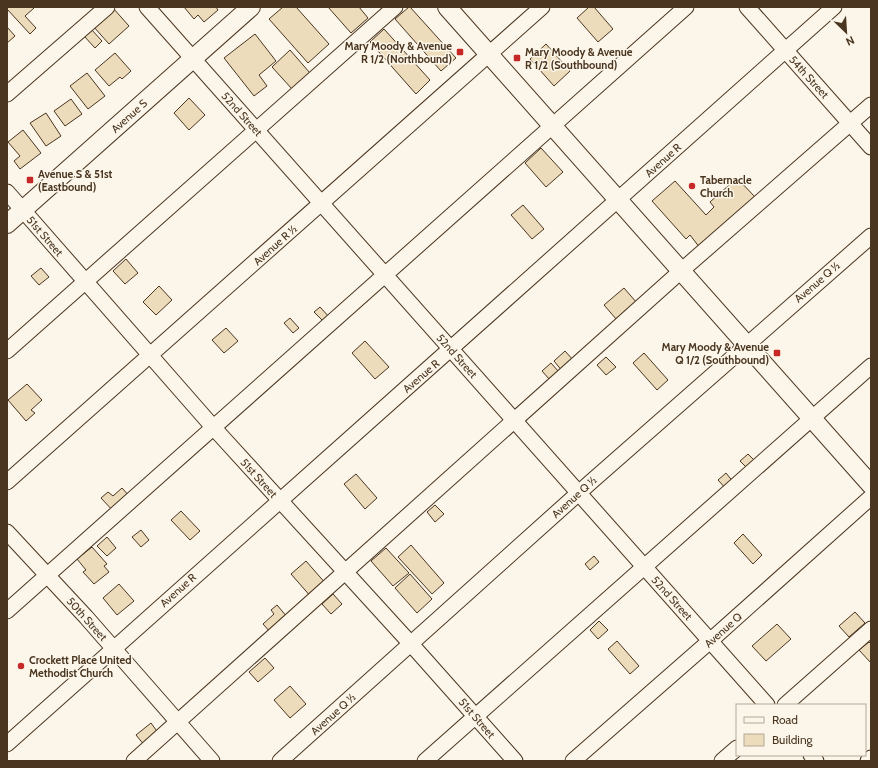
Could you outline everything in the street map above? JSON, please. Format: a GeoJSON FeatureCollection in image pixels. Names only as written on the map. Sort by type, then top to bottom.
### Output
{"type":"FeatureCollection","features":[{"type":"Feature","properties":{"kind":"main road","name":"Avenue S"},"geometry":{"type":"LineString","coordinates":[[7,224],[251,7]]}},
{"type":"Feature","properties":{"kind":"main road"},"geometry":{"type":"LineString","coordinates":[[447,7],[871,485]]}},
{"type":"Feature","properties":{"kind":"street"},"geometry":{"type":"LineString","coordinates":[[7,94],[107,7]]}},
{"type":"Feature","properties":{"kind":"street","name":"52nd Street"},"geometry":{"type":"LineString","coordinates":[[147,7],[766,704]]}},
{"type":"Feature","properties":{"kind":"street"},"geometry":{"type":"LineString","coordinates":[[7,351],[257,131],[395,7]]}},
{"type":"Feature","properties":{"kind":"street","name":"Avenue R ½"},"geometry":{"type":"LineString","coordinates":[[7,482],[542,7]]}},
{"type":"Feature","properties":{"kind":"street"},"geometry":{"type":"LineString","coordinates":[[7,611],[686,7]]}},
{"type":"Feature","properties":{"kind":"street","name":"54th Street"},"geometry":{"type":"LineString","coordinates":[[747,7],[871,147]]}},
{"type":"Feature","properties":{"kind":"street","name":"Avenue R"},"geometry":{"type":"LineString","coordinates":[[7,744],[834,7]]}},
{"type":"Feature","properties":{"kind":"street"},"geometry":{"type":"LineString","coordinates":[[134,761],[681,271],[871,105]]}},
{"type":"Feature","properties":{"kind":"street","name":"51st Street"},"geometry":{"type":"LineString","coordinates":[[7,192],[213,427],[476,715],[515,761]]}},
{"type":"Feature","properties":{"kind":"street","name":"Avenue Q ½"},"geometry":{"type":"LineString","coordinates":[[280,761],[579,493],[871,236]]}},
{"type":"Feature","properties":{"kind":"street"},"geometry":{"type":"LineString","coordinates":[[425,761],[871,366]]}},
{"type":"Feature","properties":{"kind":"street","name":"Avenue Q"},"geometry":{"type":"LineString","coordinates":[[573,761],[871,497]]}},
{"type":"Feature","properties":{"kind":"street","name":"50th Street"},"geometry":{"type":"LineString","coordinates":[[7,532],[114,648],[212,761]]}},
{"type":"Feature","properties":{"kind":"street"},"geometry":{"type":"LineString","coordinates":[[786,704],[871,628]]}},
{"type":"Feature","properties":{"kind":"street"},"geometry":{"type":"LineString","coordinates":[[722,761],[736,749]]}},
{"type":"Feature","properties":{"kind":"street"},"geometry":{"type":"LineString","coordinates":[[868,761],[871,758]]}},
{"type":"Feature","properties":{"kind":"building"},"geometry":{"type":"Polygon","coordinates":[[[7,7],[33,7],[34,8],[25,16],[36,28],[30,34],[7,9],[7,7]]]}},
{"type":"Feature","properties":{"kind":"building"},"geometry":{"type":"Polygon","coordinates":[[[184,7],[216,7],[218,10],[204,22],[198,15],[194,19],[184,7]]]}},
{"type":"Feature","properties":{"kind":"building"},"geometry":{"type":"Polygon","coordinates":[[[283,7],[296,7],[329,44],[308,63],[269,19],[283,7]]]}},
{"type":"Feature","properties":{"kind":"building"},"geometry":{"type":"Polygon","coordinates":[[[328,7],[359,7],[368,18],[351,33],[328,7]]]}},
{"type":"Feature","properties":{"kind":"building"},"geometry":{"type":"Polygon","coordinates":[[[409,7],[456,58],[441,71],[395,19],[409,7]]]}},
{"type":"Feature","properties":{"kind":"building"},"geometry":{"type":"Polygon","coordinates":[[[589,7],[594,7],[613,29],[598,42],[577,18],[589,7]]]}},
{"type":"Feature","properties":{"kind":"building"},"geometry":{"type":"Polygon","coordinates":[[[113,8],[129,26],[109,44],[93,26],[113,8]]]}},
{"type":"Feature","properties":{"kind":"building"},"geometry":{"type":"Polygon","coordinates":[[[7,27],[15,36],[7,43],[7,27]]]}},
{"type":"Feature","properties":{"kind":"building"},"geometry":{"type":"Polygon","coordinates":[[[91,29],[102,41],[95,48],[84,36],[91,29]]]}},
{"type":"Feature","properties":{"kind":"building"},"geometry":{"type":"Polygon","coordinates":[[[384,29],[430,80],[416,94],[370,42],[384,29]]]}},
{"type":"Feature","properties":{"kind":"building"},"geometry":{"type":"Polygon","coordinates":[[[255,34],[276,61],[259,75],[267,86],[254,96],[224,58],[255,34]]]}},
{"type":"Feature","properties":{"kind":"building"},"geometry":{"type":"Polygon","coordinates":[[[546,44],[570,71],[554,86],[530,59],[546,44]]]}},
{"type":"Feature","properties":{"kind":"building"},"geometry":{"type":"Polygon","coordinates":[[[290,50],[310,73],[292,89],[272,67],[290,50]]]}},
{"type":"Feature","properties":{"kind":"building"},"geometry":{"type":"Polygon","coordinates":[[[115,53],[131,71],[122,79],[120,77],[109,86],[95,70],[115,53]]]}},
{"type":"Feature","properties":{"kind":"building"},"geometry":{"type":"Polygon","coordinates":[[[87,73],[105,96],[88,109],[70,86],[87,73]]]}},
{"type":"Feature","properties":{"kind":"building"},"geometry":{"type":"Polygon","coordinates":[[[189,98],[205,115],[189,130],[174,113],[189,98]]]}},
{"type":"Feature","properties":{"kind":"building"},"geometry":{"type":"Polygon","coordinates":[[[71,99],[82,114],[65,126],[54,111],[71,99]]]}},
{"type":"Feature","properties":{"kind":"building"},"geometry":{"type":"Polygon","coordinates":[[[46,113],[61,136],[46,146],[30,123],[46,113]]]}},
{"type":"Feature","properties":{"kind":"building"},"geometry":{"type":"Polygon","coordinates":[[[23,130],[41,153],[20,169],[14,161],[20,156],[8,142],[23,130]]]}},
{"type":"Feature","properties":{"kind":"building"},"geometry":{"type":"Polygon","coordinates":[[[541,148],[563,172],[546,187],[525,163],[541,148]]]}},
{"type":"Feature","properties":{"kind":"building"},"geometry":{"type":"Polygon","coordinates":[[[737,178],[756,198],[700,248],[690,235],[686,239],[652,201],[675,181],[706,215],[714,207],[710,202],[737,178]]]}},
{"type":"Feature","properties":{"kind":"building"},"geometry":{"type":"Polygon","coordinates":[[[523,205],[544,229],[532,239],[511,215],[523,205]]]}},
{"type":"Feature","properties":{"kind":"building"},"geometry":{"type":"Polygon","coordinates":[[[126,259],[138,273],[125,284],[113,271],[126,259]]]}},
{"type":"Feature","properties":{"kind":"building"},"geometry":{"type":"Polygon","coordinates":[[[41,268],[49,277],[39,285],[31,276],[41,268]]]}},
{"type":"Feature","properties":{"kind":"building"},"geometry":{"type":"Polygon","coordinates":[[[159,286],[172,300],[156,315],[143,302],[159,286]]]}},
{"type":"Feature","properties":{"kind":"building"},"geometry":{"type":"Polygon","coordinates":[[[624,288],[637,303],[617,320],[604,305],[624,288]]]}},
{"type":"Feature","properties":{"kind":"building"},"geometry":{"type":"Polygon","coordinates":[[[320,307],[331,319],[326,324],[314,312],[320,307]]]}},
{"type":"Feature","properties":{"kind":"building"},"geometry":{"type":"Polygon","coordinates":[[[290,318],[299,328],[293,333],[284,323],[290,318]]]}},
{"type":"Feature","properties":{"kind":"building"},"geometry":{"type":"Polygon","coordinates":[[[226,328],[238,341],[224,353],[212,340],[226,328]]]}},
{"type":"Feature","properties":{"kind":"building"},"geometry":{"type":"Polygon","coordinates":[[[365,341],[389,367],[375,379],[352,353],[365,341]]]}},
{"type":"Feature","properties":{"kind":"building"},"geometry":{"type":"Polygon","coordinates":[[[565,351],[574,361],[563,372],[554,361],[565,351]]]}},
{"type":"Feature","properties":{"kind":"building"},"geometry":{"type":"Polygon","coordinates":[[[644,353],[668,380],[657,390],[633,363],[644,353]]]}},
{"type":"Feature","properties":{"kind":"building"},"geometry":{"type":"Polygon","coordinates":[[[606,357],[616,367],[606,375],[597,365],[606,357]]]}},
{"type":"Feature","properties":{"kind":"building"},"geometry":{"type":"Polygon","coordinates":[[[551,363],[559,372],[550,380],[542,371],[551,363]]]}},
{"type":"Feature","properties":{"kind":"building"},"geometry":{"type":"Polygon","coordinates":[[[27,384],[42,400],[31,410],[35,413],[26,421],[8,400],[27,384]]]}},
{"type":"Feature","properties":{"kind":"building"},"geometry":{"type":"Polygon","coordinates":[[[748,454],[757,463],[749,470],[740,461],[748,454]]]}},
{"type":"Feature","properties":{"kind":"building"},"geometry":{"type":"Polygon","coordinates":[[[726,473],[734,483],[727,490],[718,480],[726,473]]]}},
{"type":"Feature","properties":{"kind":"building"},"geometry":{"type":"Polygon","coordinates":[[[356,474],[377,498],[365,509],[344,484],[356,474]]]}},
{"type":"Feature","properties":{"kind":"building"},"geometry":{"type":"Polygon","coordinates":[[[122,488],[131,498],[115,513],[101,498],[108,492],[113,496],[122,488]]]}},
{"type":"Feature","properties":{"kind":"building"},"geometry":{"type":"Polygon","coordinates":[[[435,505],[444,514],[435,522],[427,512],[435,505]]]}},
{"type":"Feature","properties":{"kind":"building"},"geometry":{"type":"Polygon","coordinates":[[[181,511],[200,531],[190,540],[171,520],[181,511]]]}},
{"type":"Feature","properties":{"kind":"building"},"geometry":{"type":"Polygon","coordinates":[[[141,530],[149,540],[141,547],[132,537],[141,530]]]}},
{"type":"Feature","properties":{"kind":"building"},"geometry":{"type":"Polygon","coordinates":[[[743,534],[762,555],[753,564],[734,543],[743,534]]]}},
{"type":"Feature","properties":{"kind":"building"},"geometry":{"type":"Polygon","coordinates":[[[107,537],[116,548],[107,556],[97,546],[107,537]]]}},
{"type":"Feature","properties":{"kind":"building"},"geometry":{"type":"Polygon","coordinates":[[[411,545],[444,583],[432,594],[398,557],[411,545]]]}},
{"type":"Feature","properties":{"kind":"building"},"geometry":{"type":"Polygon","coordinates":[[[92,547],[107,564],[104,566],[109,572],[94,584],[83,572],[86,570],[77,559],[92,547]]]}},
{"type":"Feature","properties":{"kind":"building"},"geometry":{"type":"Polygon","coordinates":[[[386,548],[409,573],[393,586],[371,561],[386,548]]]}},
{"type":"Feature","properties":{"kind":"building"},"geometry":{"type":"Polygon","coordinates":[[[594,556],[599,562],[590,570],[585,564],[594,556]]]}},
{"type":"Feature","properties":{"kind":"building"},"geometry":{"type":"Polygon","coordinates":[[[306,561],[327,585],[312,598],[291,574],[306,561]]]}},
{"type":"Feature","properties":{"kind":"building"},"geometry":{"type":"Polygon","coordinates":[[[410,574],[432,599],[417,613],[395,588],[410,574]]]}},
{"type":"Feature","properties":{"kind":"building"},"geometry":{"type":"Polygon","coordinates":[[[119,584],[134,601],[117,615],[103,598],[119,584]]]}},
{"type":"Feature","properties":{"kind":"building"},"geometry":{"type":"Polygon","coordinates":[[[333,594],[342,604],[331,614],[322,604],[333,594]]]}},
{"type":"Feature","properties":{"kind":"building"},"geometry":{"type":"Polygon","coordinates":[[[277,605],[288,618],[271,633],[263,624],[274,614],[271,610],[277,605]]]}},
{"type":"Feature","properties":{"kind":"building"},"geometry":{"type":"Polygon","coordinates":[[[855,612],[865,623],[849,637],[839,626],[855,612]]]}},
{"type":"Feature","properties":{"kind":"building"},"geometry":{"type":"Polygon","coordinates":[[[599,621],[608,630],[598,639],[590,630],[599,621]]]}},
{"type":"Feature","properties":{"kind":"building"},"geometry":{"type":"Polygon","coordinates":[[[777,624],[791,639],[766,661],[752,646],[777,624]]]}},
{"type":"Feature","properties":{"kind":"building"},"geometry":{"type":"Polygon","coordinates":[[[617,641],[639,666],[630,674],[608,649],[617,641]]]}},
{"type":"Feature","properties":{"kind":"building"},"geometry":{"type":"Polygon","coordinates":[[[869,642],[871,644],[871,663],[859,650],[869,642]]]}},
{"type":"Feature","properties":{"kind":"building"},"geometry":{"type":"Polygon","coordinates":[[[265,658],[274,668],[258,682],[249,672],[265,658]]]}},
{"type":"Feature","properties":{"kind":"building"},"geometry":{"type":"Polygon","coordinates":[[[290,686],[306,704],[290,718],[274,700],[290,686]]]}},
{"type":"Feature","properties":{"kind":"building"},"geometry":{"type":"Polygon","coordinates":[[[151,723],[159,734],[145,746],[136,735],[151,723]]]}},
{"type":"Feature","properties":{"kind":"place","name":"Mary Moody & Avenue R 1/2 (Northbound)"},"geometry":{"type":"Point","coordinates":[460,52]}},
{"type":"Feature","properties":{"kind":"place","name":"Mary Moody & Avenue R 1/2 (Southbound)"},"geometry":{"type":"Point","coordinates":[517,58]}},
{"type":"Feature","properties":{"kind":"place","name":"Avenue S & 51st (Eastbound)"},"geometry":{"type":"Point","coordinates":[30,180]}},
{"type":"Feature","properties":{"kind":"place","name":"Tabernacle Church"},"geometry":{"type":"Point","coordinates":[692,186]}},
{"type":"Feature","properties":{"kind":"place","name":"Mary Moody & Avenue Q 1/2 (Southbound)"},"geometry":{"type":"Point","coordinates":[777,353]}},
{"type":"Feature","properties":{"kind":"place","name":"Crockett Place United Methodist Church"},"geometry":{"type":"Point","coordinates":[21,666]}}]}
